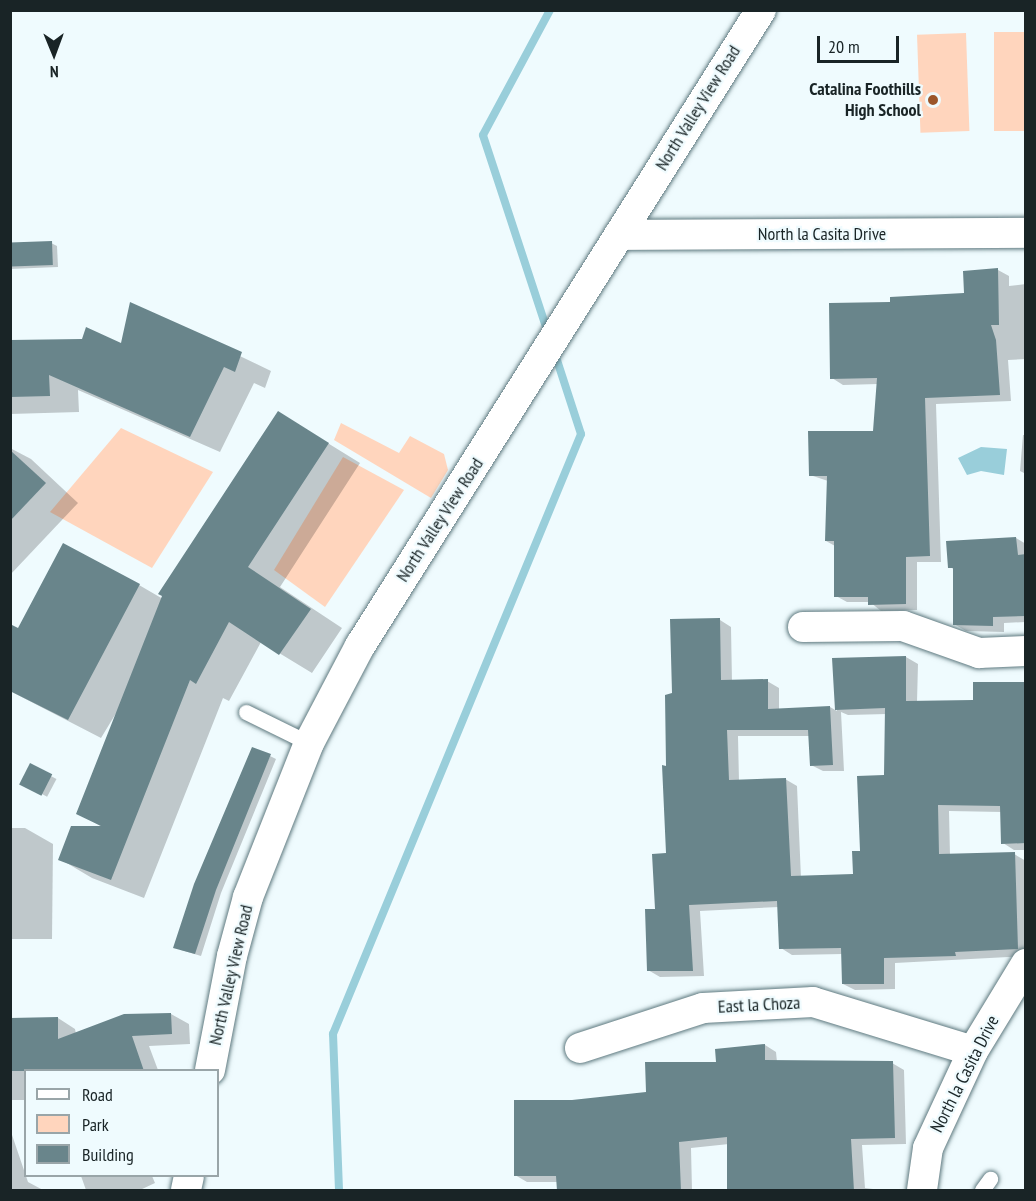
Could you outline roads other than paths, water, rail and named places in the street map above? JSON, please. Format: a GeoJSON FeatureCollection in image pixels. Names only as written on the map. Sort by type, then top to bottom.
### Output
{"type":"FeatureCollection","features":[{"type":"Feature","properties":{"kind":"street","name":"North Valley View Road"},"geometry":{"type":"LineString","coordinates":[[210,1069],[232,956],[248,897],[309,743],[360,646],[761,10]]}},
{"type":"Feature","properties":{"kind":"street","name":"North la Casita Drive"},"geometry":{"type":"LineString","coordinates":[[620,235],[1026,233]]}},
{"type":"Feature","properties":{"kind":"street"},"geometry":{"type":"LineString","coordinates":[[803,627],[903,626],[979,653],[1026,651]]}},
{"type":"Feature","properties":{"kind":"street","name":"North la Casita Drive"},"geometry":{"type":"LineString","coordinates":[[922,1191],[928,1148],[973,1051],[1026,964]]}},
{"type":"Feature","properties":{"kind":"street","name":"East la Choza"},"geometry":{"type":"LineString","coordinates":[[580,1048],[703,1008],[813,1002],[973,1051]]}},
{"type":"Feature","properties":{"kind":"lane"},"geometry":{"type":"LineString","coordinates":[[246,712],[309,743]]}},
{"type":"Feature","properties":{"kind":"water"},"geometry":{"type":"Polygon","coordinates":[[[981,447],[1007,449],[1004,475],[981,471],[967,475],[958,458],[981,447]]]}},
{"type":"Feature","properties":{"kind":"waterway"},"geometry":{"type":"LineString","coordinates":[[548,333],[483,135],[550,10]]}},
{"type":"Feature","properties":{"kind":"waterway"},"geometry":{"type":"LineString","coordinates":[[339,1190],[333,1034],[581,434],[554,351]]}},
{"type":"Feature","properties":{"kind":"place","name":"Catalina Foothills High School"},"geometry":{"type":"Point","coordinates":[933,100]}}]}
